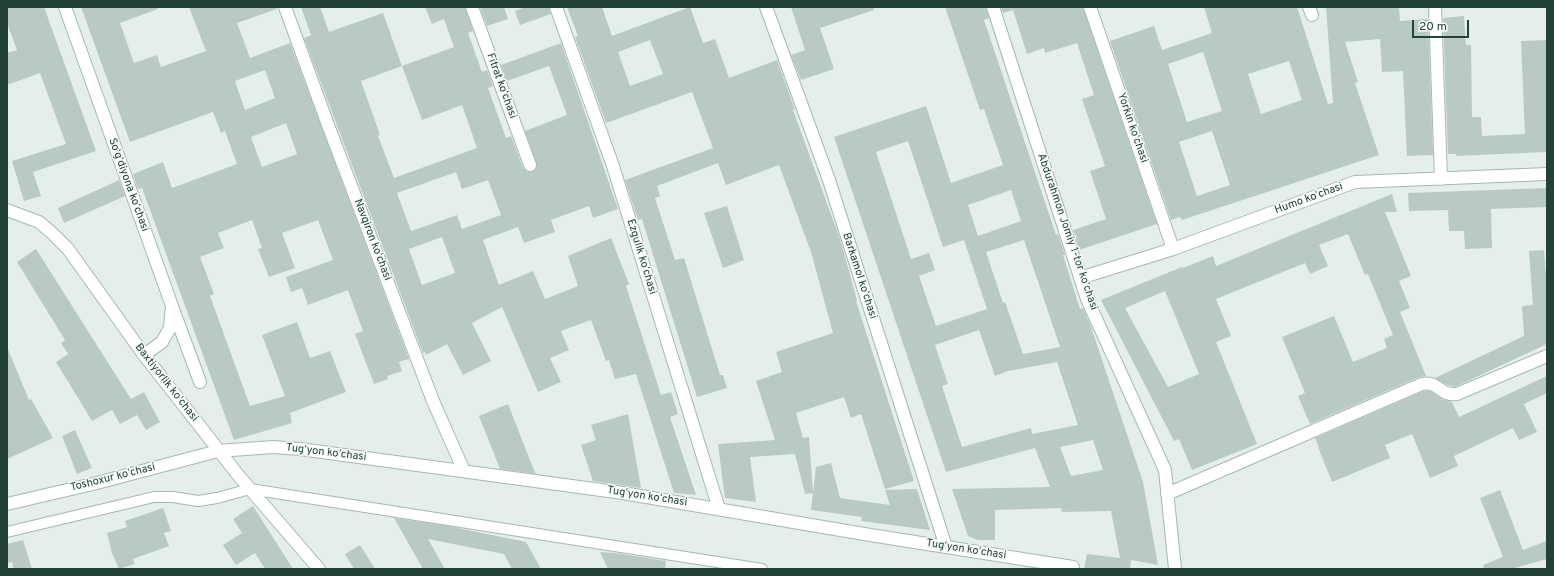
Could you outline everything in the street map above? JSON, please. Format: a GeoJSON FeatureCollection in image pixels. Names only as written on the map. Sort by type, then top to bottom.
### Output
{"type":"FeatureCollection","features":[{"type":"Feature","properties":{"kind":"street","name":"Soʻgʻdiyona koʻchasi"},"geometry":{"type":"LineString","coordinates":[[65,7],[172,306],[170,328],[162,342],[144,355]]}},
{"type":"Feature","properties":{"kind":"street","name":"Navqiron koʻchasi"},"geometry":{"type":"LineString","coordinates":[[285,7],[430,394],[464,471]]}},
{"type":"Feature","properties":{"kind":"street","name":"Fitrat koʻchasi"},"geometry":{"type":"LineString","coordinates":[[472,7],[530,165]]}},
{"type":"Feature","properties":{"kind":"street","name":"Ezgulik koʻchasi"},"geometry":{"type":"LineString","coordinates":[[556,7],[613,166],[719,509]]}},
{"type":"Feature","properties":{"kind":"street","name":"Barkamol koʻchasi"},"geometry":{"type":"LineString","coordinates":[[766,7],[829,180],[946,547]]}},
{"type":"Feature","properties":{"kind":"street","name":"Abdurahmon Jomiy 1-tor koʻchasi"},"geometry":{"type":"LineString","coordinates":[[993,7],[1087,299],[1165,470],[1175,569]]}},
{"type":"Feature","properties":{"kind":"street","name":"Yorkin koʻchasi"},"geometry":{"type":"LineString","coordinates":[[1090,7],[1173,249]]}},
{"type":"Feature","properties":{"kind":"street"},"geometry":{"type":"LineString","coordinates":[[1435,7],[1441,179]]}},
{"type":"Feature","properties":{"kind":"street","name":"Humo koʻchasi"},"geometry":{"type":"LineString","coordinates":[[1080,278],[1173,249],[1355,182],[1547,174]]}},
{"type":"Feature","properties":{"kind":"street","name":"Baxtiyorlik koʻchasi"},"geometry":{"type":"LineString","coordinates":[[7,210],[39,222],[68,249],[144,355],[218,450],[319,569]]}},
{"type":"Feature","properties":{"kind":"street"},"geometry":{"type":"LineString","coordinates":[[172,306],[200,382]]}},
{"type":"Feature","properties":{"kind":"street"},"geometry":{"type":"LineString","coordinates":[[1167,494],[1422,384],[1427,383],[1434,385],[1442,392],[1450,395],[1457,394],[1547,356]]}},
{"type":"Feature","properties":{"kind":"street","name":"Tugʻyon koʻchasi"},"geometry":{"type":"LineString","coordinates":[[218,450],[273,447],[300,449],[464,471],[623,493],[1073,567]]}},
{"type":"Feature","properties":{"kind":"street","name":"Toshoxur koʻchasi"},"geometry":{"type":"LineString","coordinates":[[7,504],[93,484],[218,450]]}},
{"type":"Feature","properties":{"kind":"lane"},"geometry":{"type":"LineString","coordinates":[[7,532],[154,497],[173,497],[198,501],[217,498],[250,489],[762,569]]}},
{"type":"Feature","properties":{"kind":"building"},"geometry":{"type":"Polygon","coordinates":[[[7,7],[44,7],[96,151],[33,172],[41,196],[24,201],[12,161],[66,144],[40,73],[7,85],[7,53],[17,50],[7,23],[7,7]]]}},
{"type":"Feature","properties":{"kind":"building"},"geometry":{"type":"Polygon","coordinates":[[[81,7],[157,7],[158,9],[120,23],[134,63],[157,55],[161,67],[206,51],[189,7],[276,7],[277,9],[237,23],[250,58],[290,43],[409,359],[399,362],[402,371],[387,376],[388,379],[374,384],[355,334],[363,331],[348,290],[308,305],[302,288],[291,292],[286,277],[333,260],[318,220],[282,233],[295,268],[269,277],[258,249],[262,248],[252,220],[218,233],[224,248],[200,257],[214,294],[210,296],[250,406],[285,396],[262,335],[297,322],[310,358],[330,351],[346,392],[290,413],[292,423],[234,440],[142,188],[138,189],[133,174],[163,162],[172,188],[237,164],[225,131],[221,133],[213,112],[130,142],[81,7]],[[265,70],[235,81],[245,110],[275,98],[265,70]],[[286,123],[251,137],[262,167],[297,154],[286,123]]]}},
{"type":"Feature","properties":{"kind":"building"},"geometry":{"type":"Polygon","coordinates":[[[301,7],[320,7],[329,32],[383,13],[402,66],[454,47],[444,19],[432,24],[425,7],[465,7],[473,31],[468,33],[482,72],[487,70],[493,86],[488,88],[506,138],[511,136],[523,168],[529,172],[535,170],[537,166],[525,131],[567,115],[549,66],[507,81],[501,65],[561,43],[618,209],[593,218],[589,206],[551,220],[555,232],[524,243],[518,227],[483,240],[499,285],[533,271],[545,299],[578,286],[568,256],[611,238],[629,284],[626,286],[661,395],[671,392],[678,414],[670,417],[696,495],[674,493],[636,374],[615,379],[609,360],[606,361],[591,320],[561,331],[569,350],[550,358],[561,382],[538,392],[502,307],[472,323],[491,361],[463,375],[447,344],[426,355],[425,352],[423,353],[304,38],[311,35],[301,7]],[[402,66],[361,81],[380,135],[378,136],[394,178],[477,148],[462,105],[422,120],[402,66]],[[456,172],[397,193],[411,231],[457,215],[462,229],[501,215],[488,180],[462,189],[456,172]],[[442,237],[409,249],[422,285],[455,273],[442,237]]]}},
{"type":"Feature","properties":{"kind":"building"},"geometry":{"type":"Polygon","coordinates":[[[480,7],[504,7],[508,19],[487,26],[480,7]]]}},
{"type":"Feature","properties":{"kind":"building"},"geometry":{"type":"Polygon","coordinates":[[[525,7],[549,7],[551,14],[520,25],[515,11],[525,7]]]}},
{"type":"Feature","properties":{"kind":"building"},"geometry":{"type":"Polygon","coordinates":[[[567,7],[602,7],[612,36],[690,7],[703,43],[715,39],[729,78],[777,60],[795,110],[793,110],[840,239],[857,300],[856,301],[914,481],[885,489],[861,414],[851,418],[844,397],[796,413],[803,438],[809,437],[813,493],[805,494],[795,454],[750,457],[756,502],[725,498],[718,444],[775,440],[756,381],[782,372],[776,352],[833,333],[811,252],[779,165],[726,185],[718,163],[657,186],[660,196],[655,198],[675,260],[684,258],[720,375],[723,375],[727,388],[697,397],[642,219],[638,220],[625,180],[713,148],[692,92],[606,123],[575,37],[578,36],[567,7]],[[650,40],[618,52],[630,86],[663,74],[650,40]]]}},
{"type":"Feature","properties":{"kind":"building"},"geometry":{"type":"Polygon","coordinates":[[[791,7],[873,7],[874,10],[820,28],[834,69],[801,80],[791,55],[805,50],[791,7]]]}},
{"type":"Feature","properties":{"kind":"building"},"geometry":{"type":"Polygon","coordinates":[[[945,7],[986,7],[989,18],[984,20],[1056,235],[1058,234],[1065,255],[1063,255],[1080,309],[1083,308],[1090,324],[1143,482],[1158,565],[1131,560],[1130,569],[1084,569],[1087,554],[1120,558],[1111,511],[1062,512],[1061,508],[995,510],[995,540],[978,540],[968,536],[952,489],[1050,487],[1035,448],[946,472],[834,137],[926,106],[951,183],[1003,165],[984,109],[980,110],[945,7]],[[908,141],[876,152],[911,259],[929,253],[935,270],[919,276],[936,326],[987,309],[964,240],[943,247],[908,141]],[[1011,190],[968,205],[978,236],[1021,221],[1011,190]],[[1024,240],[986,252],[1003,303],[1005,302],[1023,354],[1060,347],[1024,240]],[[979,330],[935,345],[948,384],[942,386],[962,447],[1031,428],[1032,434],[1078,425],[1057,362],[1008,371],[995,376],[979,330]],[[1093,440],[1060,447],[1071,476],[1103,470],[1093,440]]]}},
{"type":"Feature","properties":{"kind":"building"},"geometry":{"type":"Polygon","coordinates":[[[1001,7],[1083,7],[1157,224],[1079,250],[1073,230],[1106,219],[1090,171],[1105,166],[1082,99],[1094,95],[1077,43],[1045,53],[1044,48],[1027,54],[1013,10],[1003,13],[1001,7]]]}},
{"type":"Feature","properties":{"kind":"building"},"geometry":{"type":"Polygon","coordinates":[[[1204,7],[1297,7],[1328,104],[1333,103],[1326,7],[1399,7],[1400,21],[1428,19],[1433,155],[1407,156],[1403,71],[1382,72],[1380,39],[1345,42],[1358,82],[1355,83],[1379,155],[1182,220],[1180,217],[1171,220],[1110,41],[1154,26],[1162,50],[1212,33],[1204,7]],[[1203,52],[1168,64],[1187,122],[1222,111],[1203,52]],[[1289,61],[1248,74],[1261,114],[1302,100],[1289,61]],[[1212,131],[1179,142],[1197,196],[1230,185],[1212,131]]]}},
{"type":"Feature","properties":{"kind":"building"},"geometry":{"type":"Polygon","coordinates":[[[1464,16],[1466,45],[1471,45],[1472,117],[1481,117],[1482,136],[1525,134],[1521,41],[1547,40],[1547,152],[1456,156],[1456,154],[1448,154],[1443,18],[1464,16]]]}},
{"type":"Feature","properties":{"kind":"building"},"geometry":{"type":"Polygon","coordinates":[[[119,180],[125,196],[64,223],[58,208],[119,180]]]}},
{"type":"Feature","properties":{"kind":"building"},"geometry":{"type":"Polygon","coordinates":[[[1547,188],[1547,207],[1491,209],[1492,248],[1465,249],[1464,231],[1449,231],[1448,210],[1409,211],[1408,193],[1547,188]]]}},
{"type":"Feature","properties":{"kind":"building"},"geometry":{"type":"Polygon","coordinates":[[[1392,194],[1397,212],[1385,212],[1411,276],[1399,281],[1410,308],[1400,312],[1426,376],[1419,377],[1310,424],[1298,396],[1305,393],[1282,337],[1334,316],[1353,362],[1387,348],[1384,339],[1393,335],[1368,274],[1365,275],[1348,234],[1319,245],[1328,266],[1310,274],[1305,263],[1216,299],[1231,336],[1216,342],[1257,444],[1192,470],[1179,439],[1174,441],[1101,300],[1213,256],[1216,266],[1392,194]],[[1165,291],[1125,308],[1168,387],[1199,374],[1165,291]]]}},
{"type":"Feature","properties":{"kind":"building"},"geometry":{"type":"Polygon","coordinates":[[[727,206],[744,260],[723,268],[704,213],[727,206]]]}},
{"type":"Feature","properties":{"kind":"building"},"geometry":{"type":"Polygon","coordinates":[[[36,249],[131,399],[144,392],[160,422],[146,430],[137,415],[120,424],[112,410],[92,421],[56,362],[68,354],[61,343],[65,340],[17,262],[36,249]]]}},
{"type":"Feature","properties":{"kind":"building"},"geometry":{"type":"Polygon","coordinates":[[[1544,250],[1547,277],[1547,344],[1455,387],[1435,378],[1524,336],[1522,306],[1533,305],[1529,251],[1544,250]]]}},
{"type":"Feature","properties":{"kind":"building"},"geometry":{"type":"Polygon","coordinates":[[[7,347],[29,400],[31,399],[53,438],[7,459],[7,347]]]}},
{"type":"Feature","properties":{"kind":"building"},"geometry":{"type":"Polygon","coordinates":[[[1547,376],[1547,393],[1524,404],[1537,432],[1519,440],[1513,428],[1454,456],[1458,466],[1430,478],[1412,434],[1385,445],[1390,458],[1332,482],[1315,438],[1424,391],[1430,391],[1444,400],[1452,402],[1459,417],[1547,376]]]}},
{"type":"Feature","properties":{"kind":"building"},"geometry":{"type":"Polygon","coordinates":[[[508,404],[536,474],[500,469],[479,416],[508,404]]]}},
{"type":"Feature","properties":{"kind":"building"},"geometry":{"type":"Polygon","coordinates":[[[628,414],[641,488],[593,481],[581,445],[596,440],[591,425],[628,414]]]}},
{"type":"Feature","properties":{"kind":"building"},"geometry":{"type":"Polygon","coordinates":[[[75,430],[92,468],[77,474],[62,436],[75,430]]]}},
{"type":"Feature","properties":{"kind":"building"},"geometry":{"type":"Polygon","coordinates":[[[831,463],[840,498],[890,505],[885,490],[917,489],[930,530],[861,521],[862,517],[811,510],[816,467],[831,463]]]}},
{"type":"Feature","properties":{"kind":"building"},"geometry":{"type":"Polygon","coordinates":[[[1500,490],[1523,550],[1547,541],[1547,559],[1511,569],[1484,569],[1483,565],[1503,557],[1480,498],[1500,490]]]}},
{"type":"Feature","properties":{"kind":"building"},"geometry":{"type":"Polygon","coordinates":[[[253,506],[293,569],[265,569],[255,553],[236,565],[223,545],[242,533],[233,519],[253,506]]]}},
{"type":"Feature","properties":{"kind":"building"},"geometry":{"type":"Polygon","coordinates":[[[163,508],[171,531],[164,533],[169,546],[133,559],[135,564],[119,569],[112,553],[107,533],[127,527],[125,521],[163,508]]]}},
{"type":"Feature","properties":{"kind":"building"},"geometry":{"type":"Polygon","coordinates":[[[394,518],[448,526],[526,542],[541,569],[512,569],[504,554],[428,539],[445,569],[423,569],[394,518]]]}},
{"type":"Feature","properties":{"kind":"building"},"geometry":{"type":"Polygon","coordinates":[[[23,540],[32,569],[14,569],[12,562],[7,563],[7,544],[23,540]]]}},
{"type":"Feature","properties":{"kind":"building"},"geometry":{"type":"Polygon","coordinates":[[[360,545],[375,569],[354,569],[345,554],[360,545]]]}},
{"type":"Feature","properties":{"kind":"building"},"geometry":{"type":"Polygon","coordinates":[[[600,552],[666,561],[665,569],[608,569],[600,552]]]}}]}
